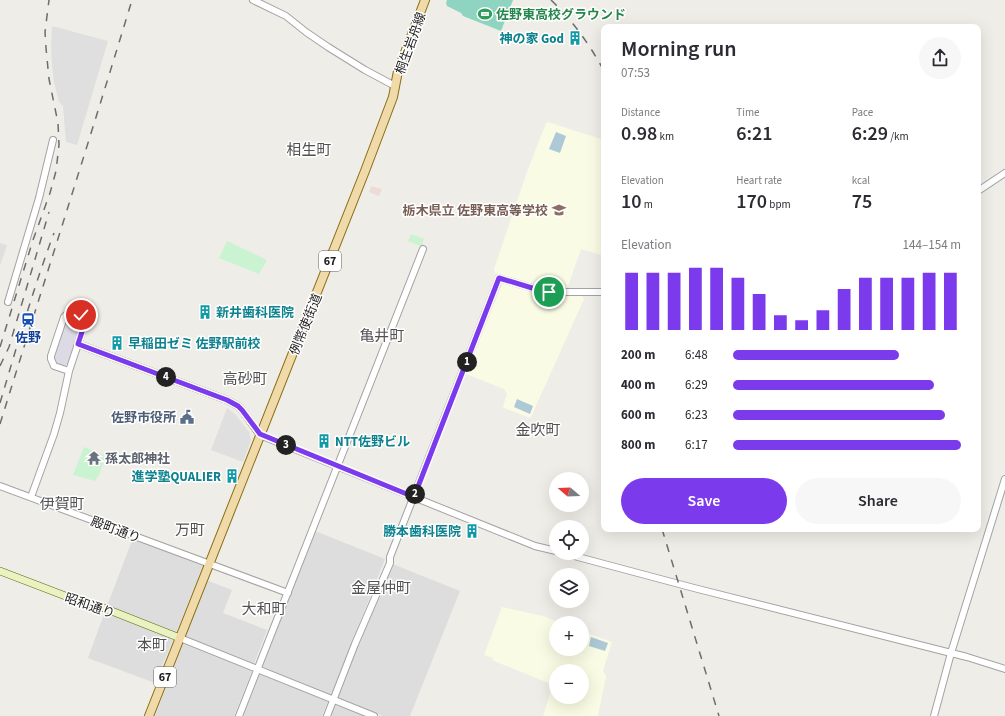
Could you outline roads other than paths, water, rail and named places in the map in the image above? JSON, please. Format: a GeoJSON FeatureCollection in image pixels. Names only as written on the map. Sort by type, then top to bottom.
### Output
{"type":"FeatureCollection","features":[{"type":"Feature","properties":{"kind":"main road","name":"桐生岩舟線"},"geometry":{"type":"LineString","coordinates":[[395,86],[398,71],[425,0]]}},
{"type":"Feature","properties":{"kind":"main road","name":"例幣使街道"},"geometry":{"type":"LineString","coordinates":[[149,716],[355,197],[391,103],[395,86]]}},
{"type":"Feature","properties":{"kind":"main road"},"geometry":{"type":"LineString","coordinates":[[78,344],[227,400],[242,410],[260,434]]}},
{"type":"Feature","properties":{"kind":"main road","name":"昭和通り"},"geometry":{"type":"LineString","coordinates":[[0,572],[68,597],[104,608],[180,638]]}},
{"type":"Feature","properties":{"kind":"street"},"geometry":{"type":"LineString","coordinates":[[253,0],[286,16],[328,47],[365,70],[395,86]]}},
{"type":"Feature","properties":{"kind":"street"},"geometry":{"type":"LineString","coordinates":[[8,302],[39,198],[53,140]]}},
{"type":"Feature","properties":{"kind":"street"},"geometry":{"type":"LineString","coordinates":[[981,189],[1005,173]]}},
{"type":"Feature","properties":{"kind":"street"},"geometry":{"type":"LineString","coordinates":[[239,716],[423,249]]}},
{"type":"Feature","properties":{"kind":"street"},"geometry":{"type":"LineString","coordinates":[[327,716],[355,644],[390,563],[390,557],[499,278],[549,292],[601,292]]}},
{"type":"Feature","properties":{"kind":"street"},"geometry":{"type":"LineString","coordinates":[[31,497],[54,434],[69,371],[87,317],[70,312],[66,313],[60,326],[51,356],[54,366],[69,371]]}},
{"type":"Feature","properties":{"kind":"street"},"geometry":{"type":"LineString","coordinates":[[260,434],[535,546],[549,549]]}},
{"type":"Feature","properties":{"kind":"street"},"geometry":{"type":"LineString","coordinates":[[934,716],[951,653],[1005,479]]}},
{"type":"Feature","properties":{"kind":"street","name":"殿町通り"},"geometry":{"type":"LineString","coordinates":[[0,486],[288,593]]}},
{"type":"Feature","properties":{"kind":"street"},"geometry":{"type":"LineString","coordinates":[[589,560],[951,653],[1005,669]]}},
{"type":"Feature","properties":{"kind":"street"},"geometry":{"type":"LineString","coordinates":[[180,638],[374,716]]}},
{"type":"Feature","properties":{"kind":"water"},"geometry":{"type":"Polygon","coordinates":[[[556,132],[566,136],[560,153],[549,149],[556,132]]]}},
{"type":"Feature","properties":{"kind":"water"},"geometry":{"type":"Polygon","coordinates":[[[517,399],[533,406],[530,414],[514,407],[517,399]]]}},
{"type":"Feature","properties":{"kind":"water"},"geometry":{"type":"Polygon","coordinates":[[[591,637],[608,643],[605,651],[589,646],[591,637]]]}},
{"type":"Feature","properties":{"kind":"railway"},"geometry":{"type":"LineString","coordinates":[[0,347],[56,171],[59,145],[58,123],[49,79],[45,32],[49,0]]}},
{"type":"Feature","properties":{"kind":"railway"},"geometry":{"type":"LineString","coordinates":[[0,424],[132,0]]}},
{"type":"Feature","properties":{"kind":"railway"},"geometry":{"type":"LineString","coordinates":[[551,0],[567,16],[601,66]]}},
{"type":"Feature","properties":{"kind":"railway"},"geometry":{"type":"LineString","coordinates":[[0,366],[9,347],[49,212]]}},
{"type":"Feature","properties":{"kind":"railway"},"geometry":{"type":"LineString","coordinates":[[0,403],[32,296],[54,233]]}},
{"type":"Feature","properties":{"kind":"railway"},"geometry":{"type":"LineString","coordinates":[[663,532],[719,716]]}},
{"type":"Feature","properties":{"kind":"place","name":"佐野東高校グラウンド"},"geometry":{"type":"Point","coordinates":[485,14]}},
{"type":"Feature","properties":{"kind":"place","name":"神の家 God"},"geometry":{"type":"Point","coordinates":[575,38]}},
{"type":"Feature","properties":{"kind":"place","name":"栃木県立 佐野東高等学校"},"geometry":{"type":"Point","coordinates":[559,210]}},
{"type":"Feature","properties":{"kind":"place","name":"新井歯科医院"},"geometry":{"type":"Point","coordinates":[205,312]}},
{"type":"Feature","properties":{"kind":"place","name":"佐野"},"geometry":{"type":"Point","coordinates":[28,320]}},
{"type":"Feature","properties":{"kind":"place","name":"早稲田ゼミ 佐野駅前校"},"geometry":{"type":"Point","coordinates":[117,343]}},
{"type":"Feature","properties":{"kind":"place","name":"佐野市役所"},"geometry":{"type":"Point","coordinates":[187,417]}},
{"type":"Feature","properties":{"kind":"place","name":"NTT佐野ビル"},"geometry":{"type":"Point","coordinates":[324,441]}},
{"type":"Feature","properties":{"kind":"place","name":"孫太郎神社"},"geometry":{"type":"Point","coordinates":[94,458]}},
{"type":"Feature","properties":{"kind":"place","name":"進学塾QUALIER"},"geometry":{"type":"Point","coordinates":[232,476]}},
{"type":"Feature","properties":{"kind":"place","name":"勝本歯科医院"},"geometry":{"type":"Point","coordinates":[472,531]}},
{"type":"Feature","properties":{"kind":"district","name":"相生町"},"geometry":{"type":"Point","coordinates":[309,150]}},
{"type":"Feature","properties":{"kind":"district","name":"亀井町"},"geometry":{"type":"Point","coordinates":[382,336]}},
{"type":"Feature","properties":{"kind":"district","name":"高砂町"},"geometry":{"type":"Point","coordinates":[245,379]}},
{"type":"Feature","properties":{"kind":"district","name":"金吹町"},"geometry":{"type":"Point","coordinates":[538,430]}},
{"type":"Feature","properties":{"kind":"district","name":"伊賀町"},"geometry":{"type":"Point","coordinates":[62,504]}},
{"type":"Feature","properties":{"kind":"district","name":"万町"},"geometry":{"type":"Point","coordinates":[190,530]}},
{"type":"Feature","properties":{"kind":"district","name":"金屋仲町"},"geometry":{"type":"Point","coordinates":[381,588]}},
{"type":"Feature","properties":{"kind":"district","name":"大和町"},"geometry":{"type":"Point","coordinates":[264,609]}},
{"type":"Feature","properties":{"kind":"district","name":"本町"},"geometry":{"type":"Point","coordinates":[152,645]}}]}
